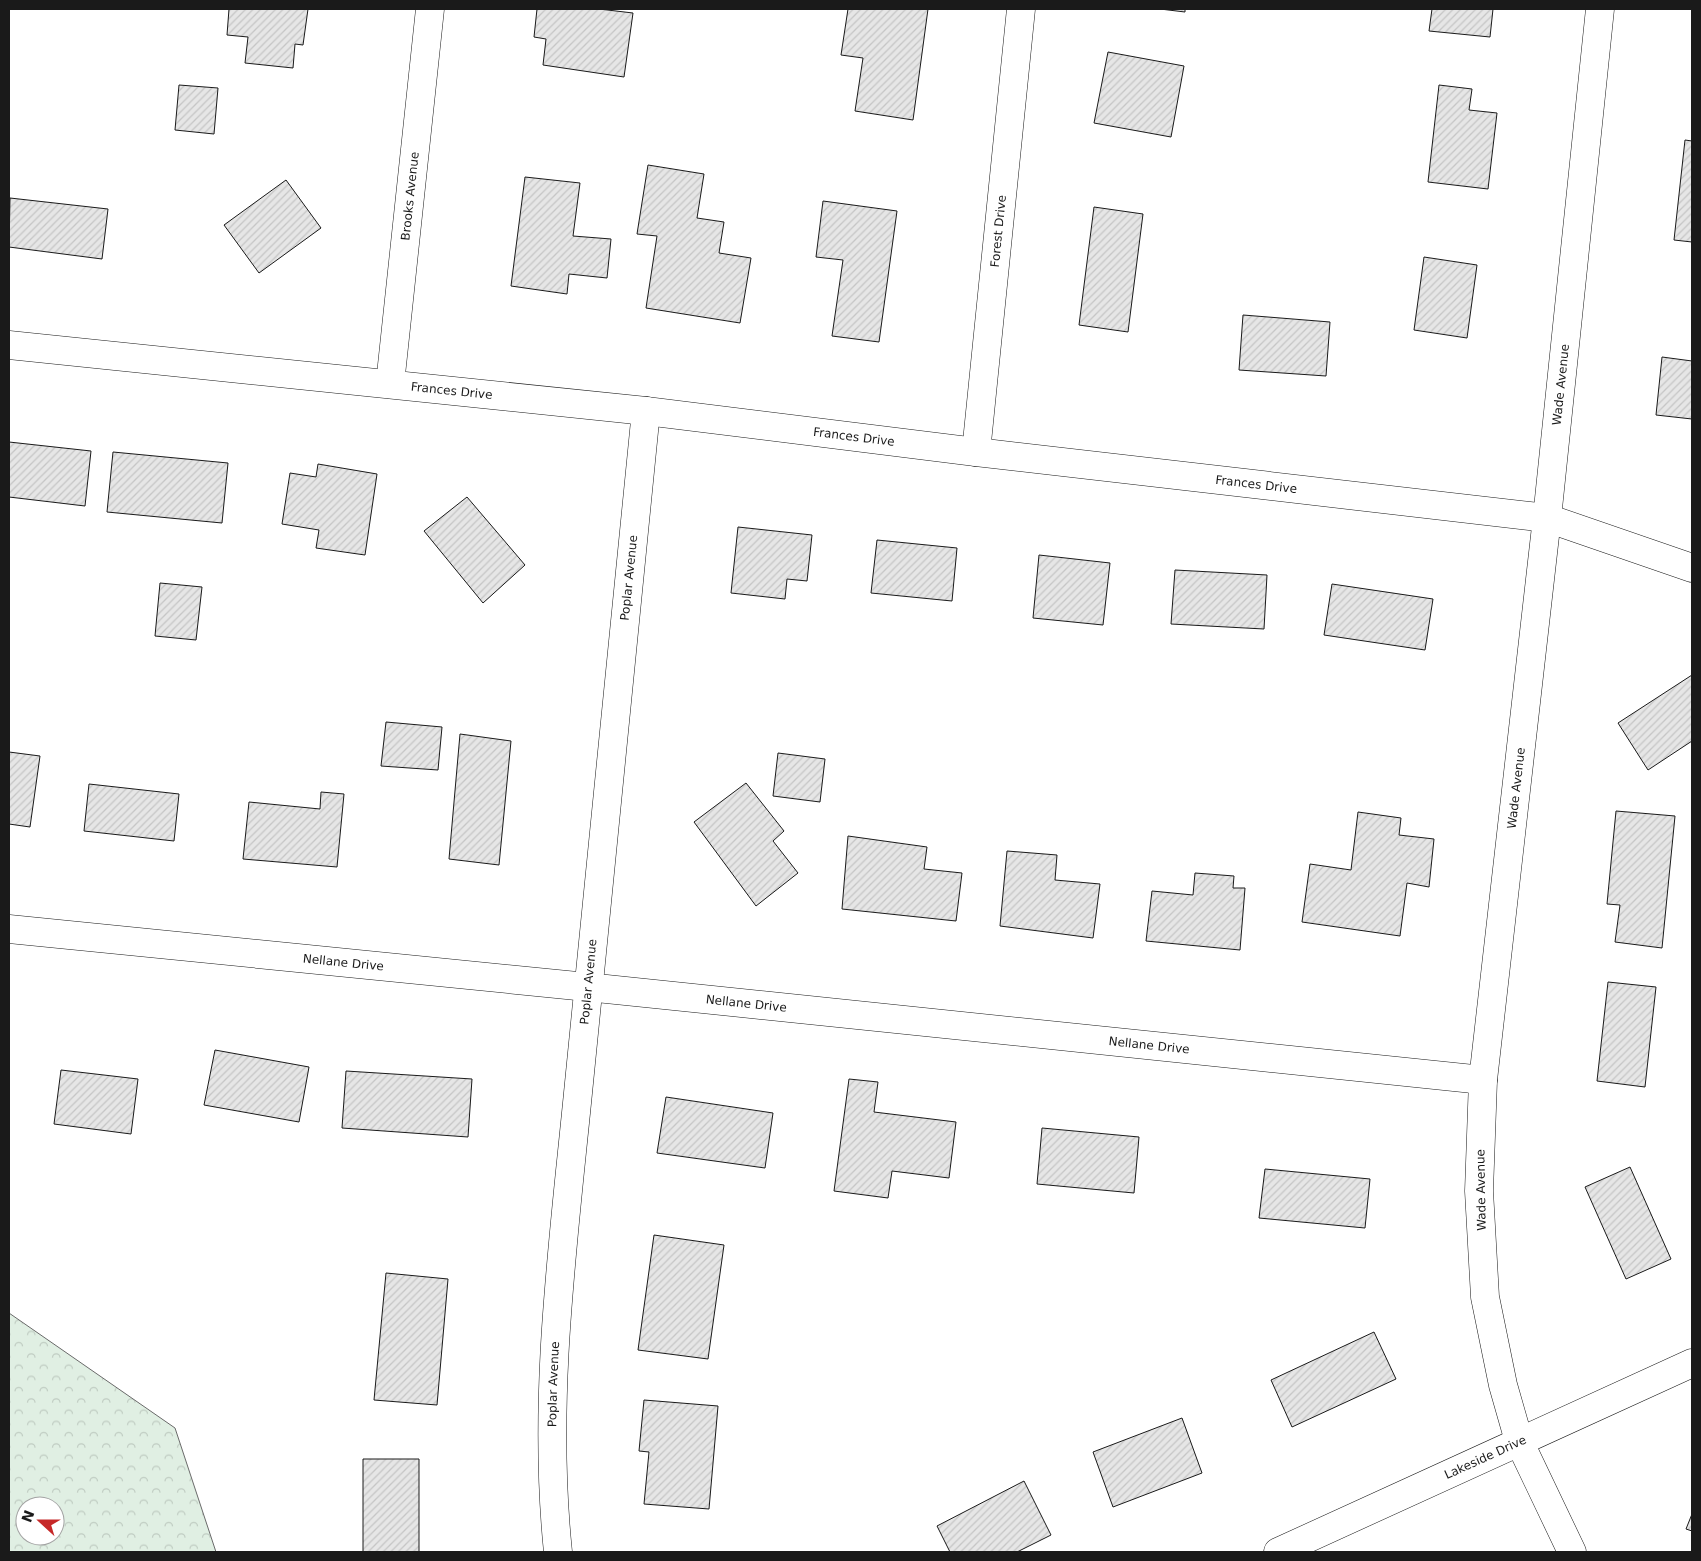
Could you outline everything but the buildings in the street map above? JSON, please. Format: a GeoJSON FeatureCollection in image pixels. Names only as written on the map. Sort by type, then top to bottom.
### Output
{"type":"FeatureCollection","features":[{"type":"Feature","properties":{"kind":"street","name":"Brooks Avenue"},"geometry":{"type":"LineString","coordinates":[[390,384],[430,9]]}},
{"type":"Feature","properties":{"kind":"street","name":"Forest Drive"},"geometry":{"type":"LineString","coordinates":[[976,452],[1020,9]]}},
{"type":"Feature","properties":{"kind":"street","name":"Wade Avenue"},"geometry":{"type":"LineString","coordinates":[[1572,1552],[1519,1441],[1503,1385],[1485,1297],[1479,1191],[1483,1080],[1546,518],[1600,9]]}},
{"type":"Feature","properties":{"kind":"street","name":"Frances Drive"},"geometry":{"type":"LineString","coordinates":[[9,345],[646,411],[976,452],[1546,518],[1692,568]]}},
{"type":"Feature","properties":{"kind":"street","name":"Poplar Avenue"},"geometry":{"type":"LineString","coordinates":[[558,1552],[554,1509],[553,1353],[587,987],[646,411]]}},
{"type":"Feature","properties":{"kind":"street","name":"Nellane Drive"},"geometry":{"type":"LineString","coordinates":[[9,929],[1483,1080]]}},
{"type":"Feature","properties":{"kind":"street","name":"Lakeside Drive"},"geometry":{"type":"LineString","coordinates":[[1278,1552],[1692,1363]]}},
{"type":"Feature","properties":{"kind":"green space"},"geometry":{"type":"Polygon","coordinates":[[[9,1313],[175,1428],[216,1552],[9,1552],[9,1313]]]}}]}
